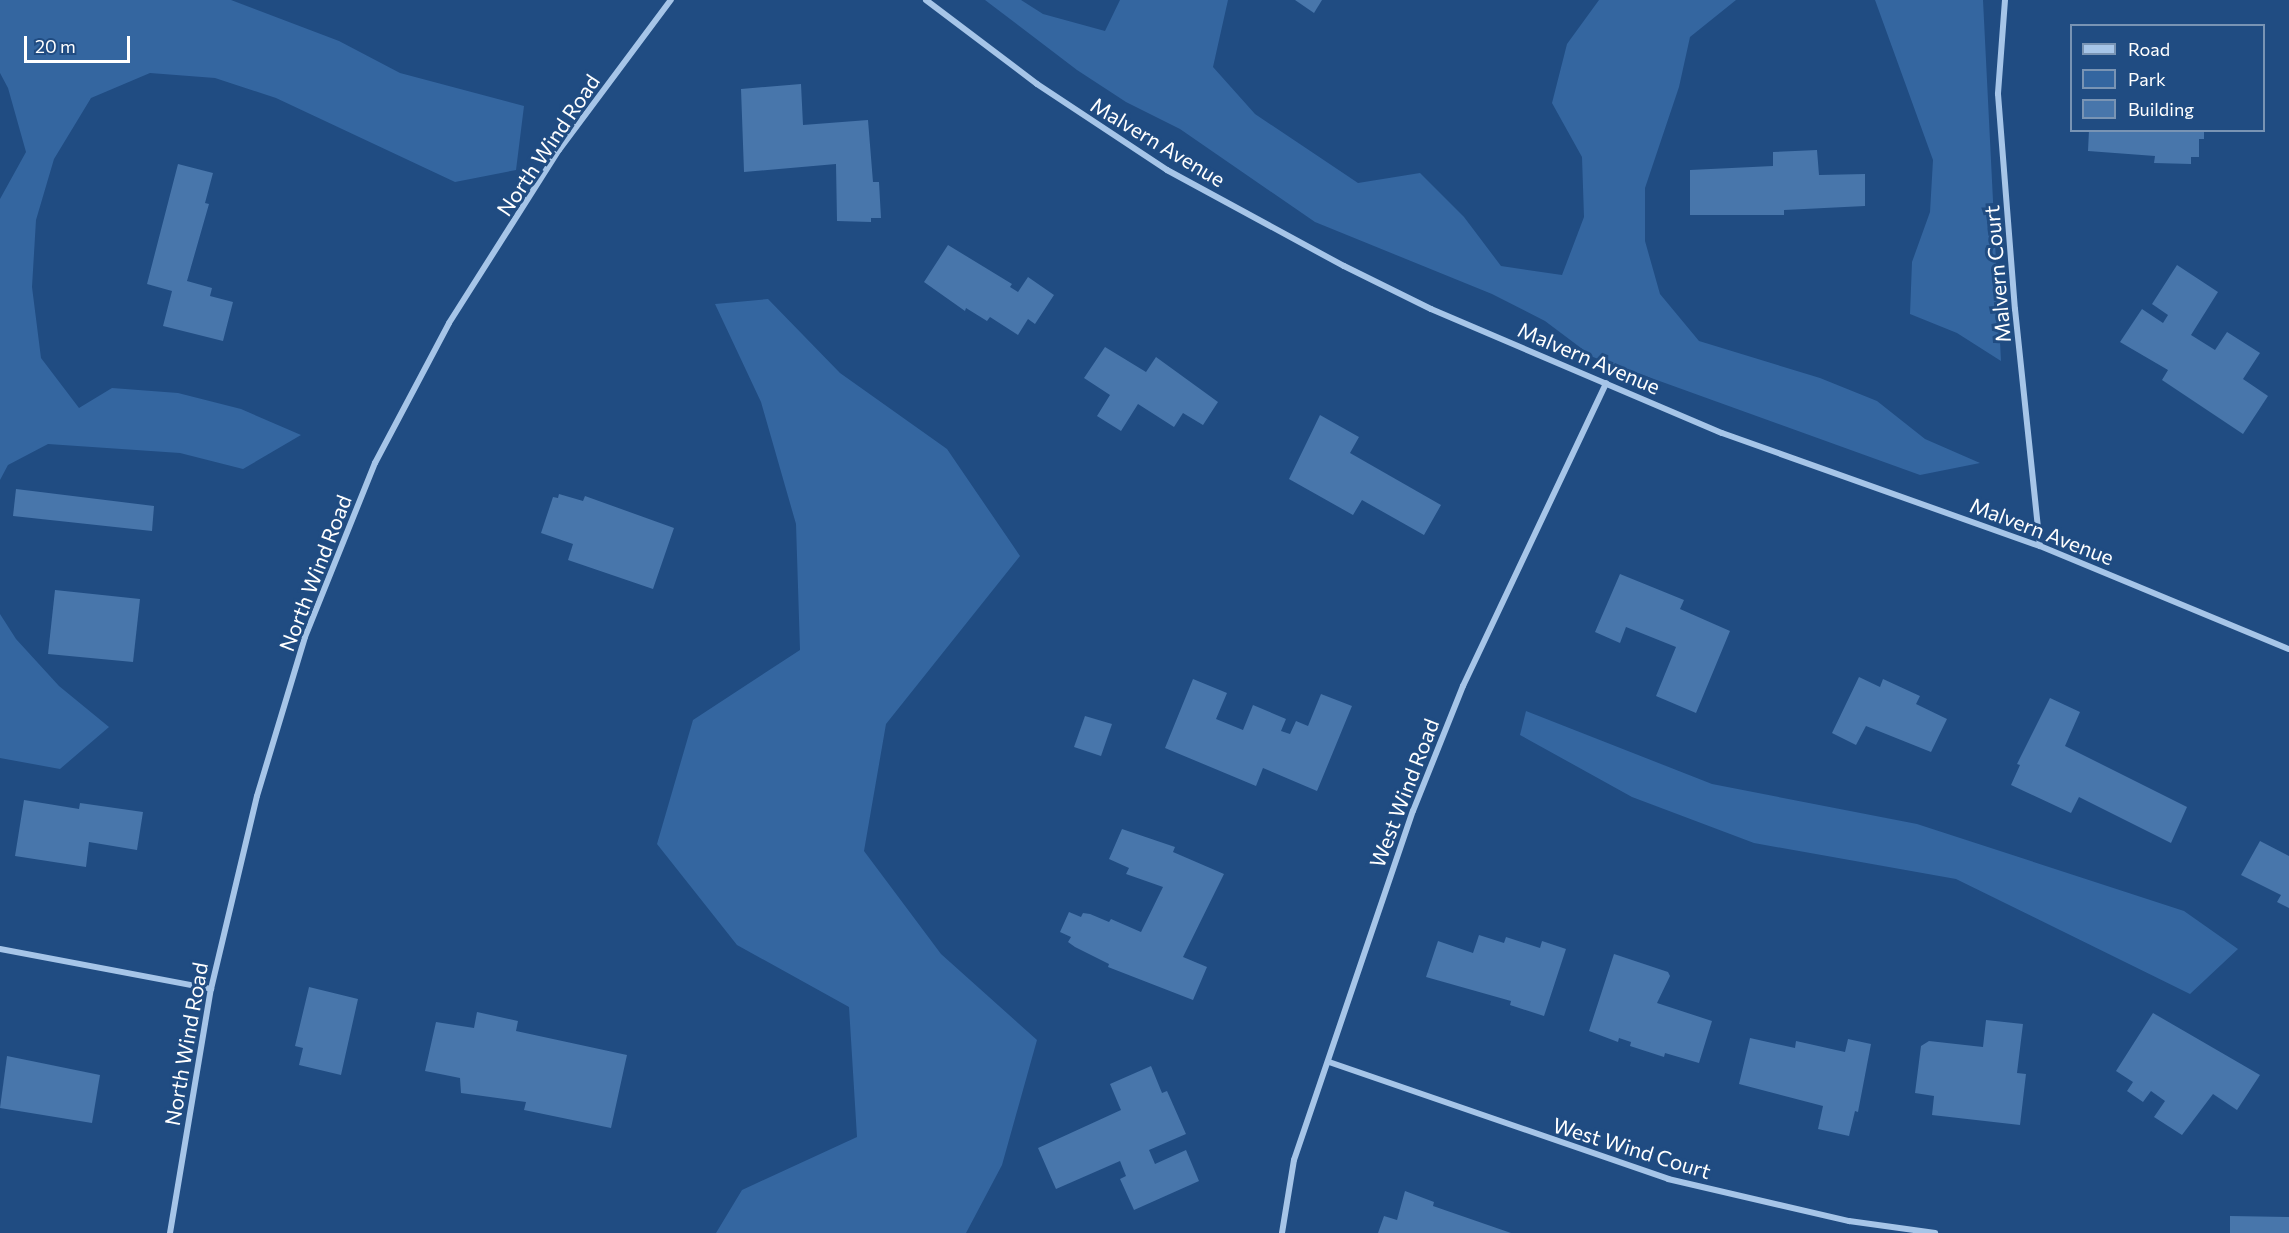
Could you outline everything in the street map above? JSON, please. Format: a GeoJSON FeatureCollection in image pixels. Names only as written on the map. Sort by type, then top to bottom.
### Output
{"type":"FeatureCollection","features":[{"type":"Feature","properties":{"kind":"street","name":"North Wind Road"},"geometry":{"type":"LineString","coordinates":[[170,1233],[211,989],[257,796],[305,637],[375,463],[449,323],[559,150],[671,0]]}},
{"type":"Feature","properties":{"kind":"street","name":"Malvern Avenue"},"geometry":{"type":"LineString","coordinates":[[926,0],[1094,123],[1225,202],[1431,309],[1722,434],[2040,546],[2289,649]]}},
{"type":"Feature","properties":{"kind":"street","name":"Malvern Court"},"geometry":{"type":"LineString","coordinates":[[2005,0],[1998,94],[2014,309],[2040,546]]}},
{"type":"Feature","properties":{"kind":"street","name":"West Wind Road"},"geometry":{"type":"LineString","coordinates":[[1282,1233],[1294,1160],[1413,811],[1446,728],[1605,383]]}},
{"type":"Feature","properties":{"kind":"street"},"geometry":{"type":"LineString","coordinates":[[0,949],[211,989]]}},
{"type":"Feature","properties":{"kind":"street","name":"West Wind Court"},"geometry":{"type":"LineString","coordinates":[[1329,1062],[1668,1179],[1849,1221],[1935,1233]]}},
{"type":"Feature","properties":{"kind":"green space"},"geometry":{"type":"Polygon","coordinates":[[[0,0],[231,0],[339,41],[400,73],[524,106],[516,170],[455,182],[276,98],[215,78],[150,73],[91,98],[54,159],[36,220],[32,287],[41,358],[79,408],[112,388],[178,393],[241,409],[301,435],[243,469],[180,453],[48,444],[8,465],[0,480],[0,199],[26,152],[8,88],[0,73],[0,0]]]}},
{"type":"Feature","properties":{"kind":"green space"},"geometry":{"type":"Polygon","coordinates":[[[985,0],[1021,0],[1043,14],[1105,31],[1120,0],[1228,0],[1213,67],[1255,114],[1358,183],[1420,173],[1464,217],[1501,266],[1562,275],[1584,217],[1582,157],[1552,103],[1567,44],[1599,0],[1736,0],[1690,37],[1679,87],[1645,188],[1645,241],[1660,294],[1699,341],[1820,378],[1877,401],[1925,439],[1980,463],[1920,475],[1593,357],[1545,321],[1492,294],[1315,222],[1180,129],[1126,102],[1077,70],[985,0]]]}},
{"type":"Feature","properties":{"kind":"green space"},"geometry":{"type":"Polygon","coordinates":[[[1875,0],[1983,0],[2001,361],[1957,333],[1910,314],[1912,262],[1930,212],[1933,160],[1875,0]]]}},
{"type":"Feature","properties":{"kind":"green space"},"geometry":{"type":"Polygon","coordinates":[[[768,299],[840,373],[947,449],[1020,556],[886,724],[864,851],[941,954],[1037,1040],[1002,1165],[966,1233],[716,1233],[742,1190],[857,1137],[849,1007],[737,945],[657,844],[693,720],[800,650],[796,524],[761,402],[715,304],[768,299]]]}},
{"type":"Feature","properties":{"kind":"green space"},"geometry":{"type":"Polygon","coordinates":[[[0,614],[16,639],[59,686],[109,727],[60,769],[0,758],[0,614]]]}},
{"type":"Feature","properties":{"kind":"green space"},"geometry":{"type":"Polygon","coordinates":[[[1526,711],[1712,784],[1917,824],[2184,911],[2238,949],[2190,994],[1956,879],[1754,843],[1632,797],[1520,735],[1526,711]]]}},
{"type":"Feature","properties":{"kind":"building"},"geometry":{"type":"Polygon","coordinates":[[[1295,0],[1322,0],[1314,13],[1295,0]]]}},
{"type":"Feature","properties":{"kind":"building"},"geometry":{"type":"Polygon","coordinates":[[[801,84],[803,125],[868,120],[873,182],[879,182],[881,218],[871,218],[871,222],[837,221],[836,164],[744,172],[741,89],[801,84]]]}},
{"type":"Feature","properties":{"kind":"building"},"geometry":{"type":"Polygon","coordinates":[[[2089,132],[2204,132],[2204,139],[2199,139],[2199,157],[2191,157],[2191,164],[2154,163],[2155,156],[2088,151],[2089,132]]]}},
{"type":"Feature","properties":{"kind":"building"},"geometry":{"type":"Polygon","coordinates":[[[1817,150],[1819,175],[1865,174],[1865,206],[1784,210],[1784,215],[1690,215],[1690,170],[1773,166],[1773,152],[1817,150]]]}},
{"type":"Feature","properties":{"kind":"building"},"geometry":{"type":"Polygon","coordinates":[[[178,164],[213,173],[205,203],[209,204],[187,281],[212,288],[210,296],[233,302],[223,341],[163,326],[172,291],[147,284],[178,164]]]}},
{"type":"Feature","properties":{"kind":"building"},"geometry":{"type":"Polygon","coordinates":[[[948,245],[1012,284],[1010,287],[1018,292],[1028,277],[1054,295],[1035,324],[1028,319],[1018,335],[990,317],[987,321],[966,308],[965,311],[924,282],[948,245]]]}},
{"type":"Feature","properties":{"kind":"building"},"geometry":{"type":"Polygon","coordinates":[[[2177,265],[2218,292],[2191,335],[2215,350],[2227,332],[2260,353],[2243,379],[2268,396],[2243,434],[2162,380],[2168,370],[2120,342],[2142,309],[2163,323],[2168,315],[2152,304],[2177,265]]]}},
{"type":"Feature","properties":{"kind":"building"},"geometry":{"type":"Polygon","coordinates":[[[1105,347],[1146,372],[1156,357],[1218,402],[1203,425],[1183,413],[1174,427],[1138,404],[1121,431],[1097,416],[1110,395],[1084,378],[1105,347]]]}},
{"type":"Feature","properties":{"kind":"building"},"geometry":{"type":"Polygon","coordinates":[[[1320,415],[1359,437],[1350,453],[1441,505],[1424,535],[1362,500],[1353,515],[1289,479],[1320,415]]]}},
{"type":"Feature","properties":{"kind":"building"},"geometry":{"type":"Polygon","coordinates":[[[16,489],[154,506],[152,531],[13,516],[16,489]]]}},
{"type":"Feature","properties":{"kind":"building"},"geometry":{"type":"Polygon","coordinates":[[[559,494],[583,501],[585,496],[674,528],[653,589],[568,560],[573,544],[541,533],[553,497],[558,498],[559,494]]]}},
{"type":"Feature","properties":{"kind":"building"},"geometry":{"type":"Polygon","coordinates":[[[1620,574],[1684,600],[1680,609],[1730,631],[1696,713],[1656,696],[1676,647],[1626,627],[1620,643],[1595,632],[1620,574]]]}},
{"type":"Feature","properties":{"kind":"building"},"geometry":{"type":"Polygon","coordinates":[[[55,590],[140,599],[133,662],[48,654],[55,590]]]}},
{"type":"Feature","properties":{"kind":"building"},"geometry":{"type":"Polygon","coordinates":[[[1859,677],[1880,687],[1883,679],[1920,696],[1916,704],[1947,719],[1931,752],[1866,726],[1856,745],[1832,733],[1859,677]]]}},
{"type":"Feature","properties":{"kind":"building"},"geometry":{"type":"Polygon","coordinates":[[[1193,679],[1227,693],[1216,719],[1243,730],[1253,705],[1286,719],[1281,731],[1290,734],[1296,721],[1308,726],[1321,694],[1352,706],[1317,791],[1263,768],[1256,786],[1165,748],[1193,679]]]}},
{"type":"Feature","properties":{"kind":"building"},"geometry":{"type":"Polygon","coordinates":[[[2050,698],[2080,712],[2065,746],[2187,807],[2171,843],[2079,797],[2071,813],[2011,785],[2020,765],[2017,764],[2050,698]]]}},
{"type":"Feature","properties":{"kind":"building"},"geometry":{"type":"Polygon","coordinates":[[[1085,716],[1112,724],[1101,756],[1074,747],[1085,716]]]}},
{"type":"Feature","properties":{"kind":"building"},"geometry":{"type":"Polygon","coordinates":[[[24,800],[79,809],[80,803],[143,812],[137,850],[89,842],[86,867],[15,856],[24,800]]]}},
{"type":"Feature","properties":{"kind":"building"},"geometry":{"type":"Polygon","coordinates":[[[1122,829],[1175,847],[1173,852],[1224,874],[1183,957],[1207,967],[1193,1000],[1108,967],[1109,964],[1068,942],[1071,937],[1060,932],[1069,912],[1081,917],[1083,913],[1090,914],[1109,922],[1111,919],[1141,932],[1163,887],[1126,874],[1129,868],[1109,859],[1122,829]]]}},
{"type":"Feature","properties":{"kind":"building"},"geometry":{"type":"Polygon","coordinates":[[[2260,841],[2289,856],[2289,908],[2277,902],[2281,895],[2241,875],[2260,841]]]}},
{"type":"Feature","properties":{"kind":"building"},"geometry":{"type":"Polygon","coordinates":[[[1479,935],[1504,943],[1506,937],[1540,948],[1542,941],[1566,949],[1544,1016],[1510,1005],[1511,1001],[1426,977],[1438,941],[1473,953],[1479,935]]]}},
{"type":"Feature","properties":{"kind":"building"},"geometry":{"type":"Polygon","coordinates":[[[1614,954],[1668,972],[1670,976],[1657,1003],[1712,1021],[1699,1063],[1665,1053],[1664,1057],[1630,1046],[1631,1042],[1619,1038],[1618,1042],[1589,1031],[1614,954]]]}},
{"type":"Feature","properties":{"kind":"building"},"geometry":{"type":"Polygon","coordinates":[[[309,987],[358,999],[341,1075],[299,1065],[303,1048],[295,1046],[309,987]]]}},
{"type":"Feature","properties":{"kind":"building"},"geometry":{"type":"Polygon","coordinates":[[[477,1012],[518,1021],[516,1031],[627,1055],[611,1128],[524,1110],[526,1102],[461,1093],[460,1078],[425,1071],[436,1022],[474,1028],[477,1012]]]}},
{"type":"Feature","properties":{"kind":"building"},"geometry":{"type":"Polygon","coordinates":[[[2153,1013],[2260,1075],[2237,1110],[2213,1094],[2182,1135],[2154,1117],[2165,1101],[2151,1091],[2143,1102],[2127,1091],[2133,1082],[2116,1071],[2153,1013]]]}},
{"type":"Feature","properties":{"kind":"building"},"geometry":{"type":"Polygon","coordinates":[[[1986,1020],[2023,1024],[2017,1073],[2026,1074],[2020,1125],[1932,1115],[1934,1096],[1915,1093],[1921,1046],[1929,1041],[1983,1047],[1986,1020]]]}},
{"type":"Feature","properties":{"kind":"building"},"geometry":{"type":"Polygon","coordinates":[[[1750,1038],[1795,1048],[1796,1041],[1845,1052],[1848,1039],[1871,1044],[1858,1112],[1855,1111],[1849,1136],[1818,1129],[1823,1106],[1739,1084],[1750,1038]]]}},
{"type":"Feature","properties":{"kind":"building"},"geometry":{"type":"Polygon","coordinates":[[[7,1056],[100,1075],[92,1123],[0,1108],[7,1056]]]}},
{"type":"Feature","properties":{"kind":"building"},"geometry":{"type":"Polygon","coordinates":[[[1151,1066],[1162,1093],[1167,1091],[1186,1134],[1149,1150],[1155,1164],[1186,1150],[1199,1181],[1134,1210],[1120,1179],[1126,1176],[1120,1161],[1056,1189],[1038,1148],[1121,1110],[1110,1084],[1151,1066]]]}},
{"type":"Feature","properties":{"kind":"building"},"geometry":{"type":"Polygon","coordinates":[[[1405,1191],[1434,1202],[1433,1206],[1511,1233],[1378,1233],[1384,1216],[1397,1220],[1405,1191]]]}},
{"type":"Feature","properties":{"kind":"building"},"geometry":{"type":"Polygon","coordinates":[[[2230,1216],[2289,1217],[2289,1233],[2230,1233],[2230,1216]]]}}]}
